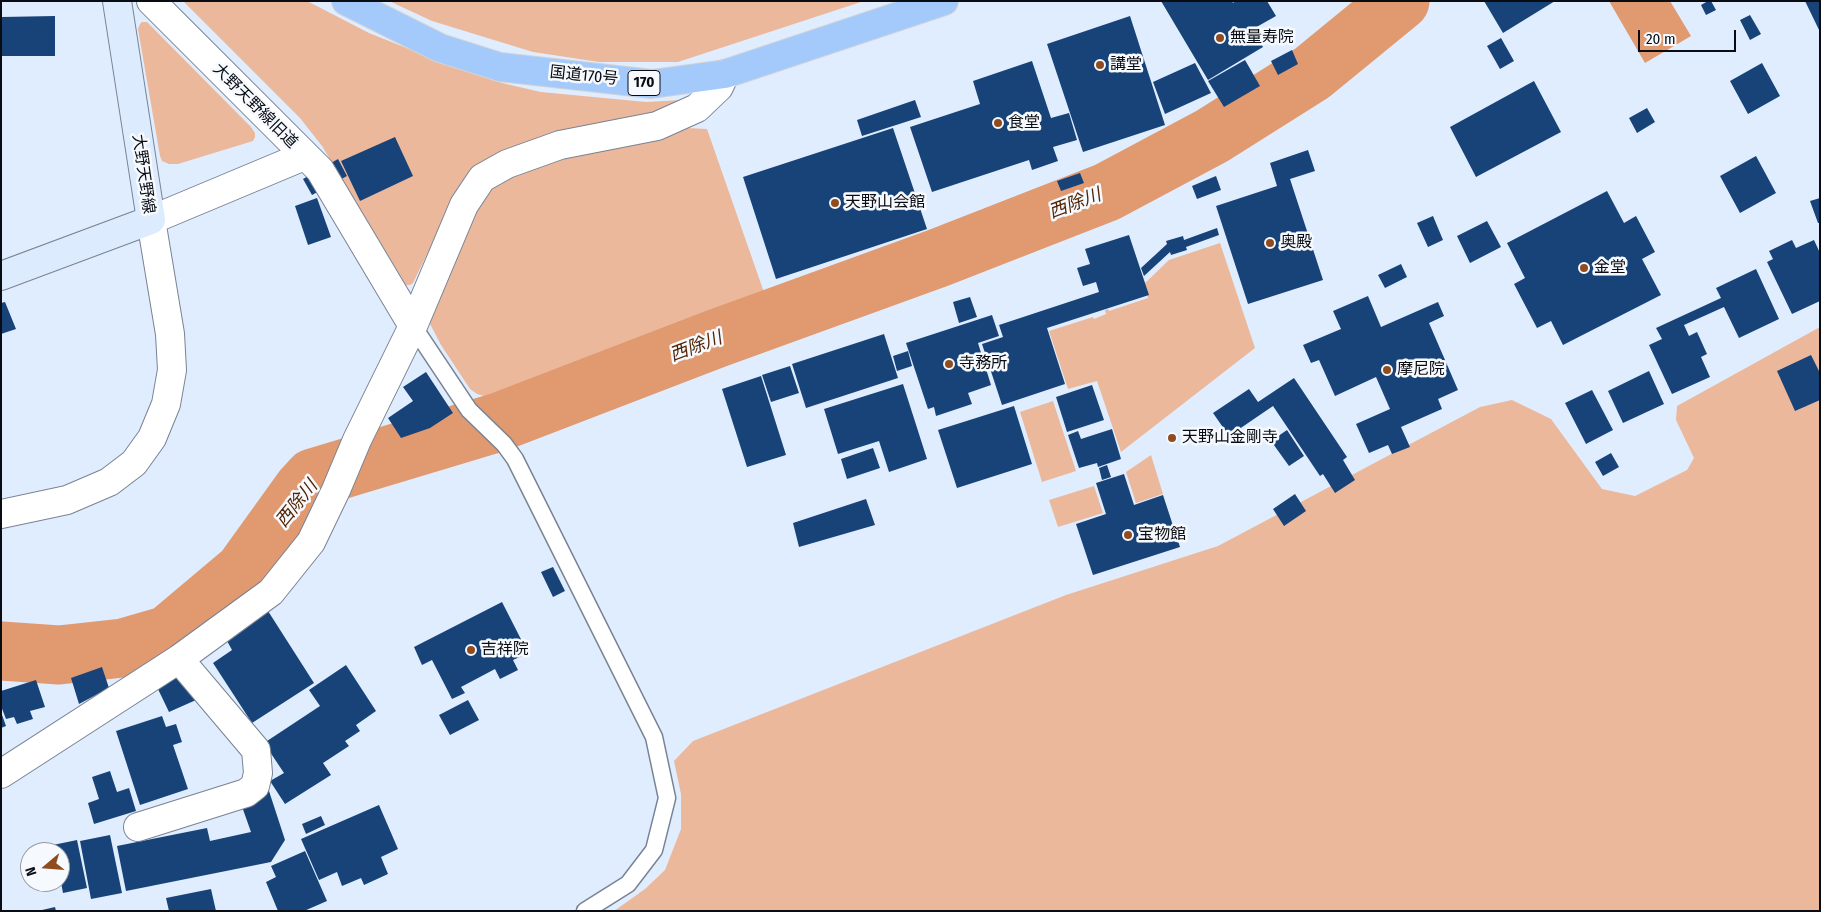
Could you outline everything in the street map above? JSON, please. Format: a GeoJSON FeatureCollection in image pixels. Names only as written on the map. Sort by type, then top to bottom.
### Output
{"type":"FeatureCollection","features":[{"type":"Feature","properties":{"kind":"highway","name":"国道170号"},"geometry":{"type":"LineString","coordinates":[[346,1],[440,48],[500,67],[652,84],[725,74],[944,1]]}},
{"type":"Feature","properties":{"kind":"main road","name":"大野天野線"},"geometry":{"type":"LineString","coordinates":[[1,276],[151,220],[117,1]]}},
{"type":"Feature","properties":{"kind":"street","name":"大野天野線旧道"},"geometry":{"type":"LineString","coordinates":[[151,1],[304,156],[151,220]]}},
{"type":"Feature","properties":{"kind":"street"},"geometry":{"type":"LineString","coordinates":[[1,774],[178,659],[271,592],[311,542],[357,440],[413,326],[464,205],[482,178],[507,164],[560,145],[658,126],[697,108],[719,87],[725,74]]}},
{"type":"Feature","properties":{"kind":"street"},"geometry":{"type":"LineString","coordinates":[[304,156],[320,170],[413,326]]}},
{"type":"Feature","properties":{"kind":"street"},"geometry":{"type":"LineString","coordinates":[[1,514],[67,500],[109,482],[134,464],[152,438],[166,404],[172,370],[170,334],[151,220]]}},
{"type":"Feature","properties":{"kind":"street"},"geometry":{"type":"LineString","coordinates":[[138,827],[246,793],[255,786],[258,773],[256,750],[178,659]]}},
{"type":"Feature","properties":{"kind":"lane"},"geometry":{"type":"LineString","coordinates":[[413,326],[469,410],[504,444],[515,458],[654,737],[667,798],[654,850],[628,884],[585,911]]}},
{"type":"Feature","properties":{"kind":"shaded area"},"geometry":{"type":"Polygon","coordinates":[[[183,1],[307,1],[369,33],[454,67],[502,83],[541,92],[646,102],[682,100],[674,109],[564,137],[445,217],[413,283],[406,285],[322,146],[300,118],[183,1]]]}},
{"type":"Feature","properties":{"kind":"shaded area"},"geometry":{"type":"Polygon","coordinates":[[[389,1],[864,1],[678,62],[599,62],[533,52],[432,21],[389,1]]]}},
{"type":"Feature","properties":{"kind":"shaded area"},"geometry":{"type":"Polygon","coordinates":[[[1609,1],[1670,1],[1691,36],[1645,63],[1609,1]]]}},
{"type":"Feature","properties":{"kind":"shaded area"},"geometry":{"type":"Polygon","coordinates":[[[142,22],[147,22],[251,127],[255,133],[253,141],[178,164],[169,164],[162,161],[138,29],[142,22]]]}},
{"type":"Feature","properties":{"kind":"shaded area"},"geometry":{"type":"Polygon","coordinates":[[[687,128],[707,129],[767,301],[748,311],[519,406],[477,394],[470,389],[441,345],[428,320],[476,204],[494,185],[529,167],[635,143],[687,128]]]}},
{"type":"Feature","properties":{"kind":"shaded area"},"geometry":{"type":"Polygon","coordinates":[[[1220,243],[1255,348],[1121,452],[1097,381],[1068,389],[1049,331],[1093,317],[1094,319],[1106,314],[1105,310],[1108,309],[1109,311],[1148,298],[1144,284],[1169,260],[1220,243]]]}},
{"type":"Feature","properties":{"kind":"shaded area"},"geometry":{"type":"Polygon","coordinates":[[[1820,327],[1820,911],[614,911],[645,889],[665,870],[681,829],[681,794],[674,761],[693,741],[1066,595],[1218,546],[1480,407],[1512,400],[1551,419],[1602,489],[1635,496],[1687,470],[1694,458],[1676,420],[1677,406],[1820,327]]]}},
{"type":"Feature","properties":{"kind":"shaded area"},"geometry":{"type":"Polygon","coordinates":[[[1053,401],[1076,471],[1042,482],[1020,412],[1053,401]]]}},
{"type":"Feature","properties":{"kind":"shaded area"},"geometry":{"type":"Polygon","coordinates":[[[1151,455],[1163,494],[1136,503],[1126,472],[1151,455]]]}},
{"type":"Feature","properties":{"kind":"shaded area"},"geometry":{"type":"Polygon","coordinates":[[[1094,486],[1103,513],[1058,527],[1049,500],[1094,486]]]}},
{"type":"Feature","properties":{"kind":"building","name":"無量寿院"},"geometry":{"type":"Polygon","coordinates":[[[1161,1],[1232,1],[1233,3],[1235,1],[1267,1],[1276,16],[1253,29],[1263,47],[1208,80],[1161,1]]]}},
{"type":"Feature","properties":{"kind":"building"},"geometry":{"type":"Polygon","coordinates":[[[1484,1],[1555,1],[1503,33],[1484,1]]]}},
{"type":"Feature","properties":{"kind":"building"},"geometry":{"type":"Polygon","coordinates":[[[1711,1],[1716,10],[1706,15],[1701,5],[1711,1]]]}},
{"type":"Feature","properties":{"kind":"building"},"geometry":{"type":"Polygon","coordinates":[[[1805,1],[1820,1],[1820,32],[1805,1]]]}},
{"type":"Feature","properties":{"kind":"building"},"geometry":{"type":"Polygon","coordinates":[[[1750,15],[1761,34],[1750,40],[1740,20],[1750,15]]]}},
{"type":"Feature","properties":{"kind":"building"},"geometry":{"type":"Polygon","coordinates":[[[55,16],[55,56],[2,56],[2,17],[55,16]]]}},
{"type":"Feature","properties":{"kind":"building","name":"講堂"},"geometry":{"type":"Polygon","coordinates":[[[1130,16],[1165,125],[1083,152],[1047,44],[1130,16]]]}},
{"type":"Feature","properties":{"kind":"building"},"geometry":{"type":"Polygon","coordinates":[[[1501,38],[1514,61],[1500,69],[1487,46],[1501,38]]]}},
{"type":"Feature","properties":{"kind":"building"},"geometry":{"type":"Polygon","coordinates":[[[1292,50],[1298,64],[1278,75],[1271,61],[1292,50]]]}},
{"type":"Feature","properties":{"kind":"building"},"geometry":{"type":"Polygon","coordinates":[[[1245,60],[1260,86],[1224,107],[1208,81],[1245,60]]]}},
{"type":"Feature","properties":{"kind":"building","name":"食堂"},"geometry":{"type":"Polygon","coordinates":[[[1032,61],[1051,118],[1069,113],[1077,140],[1053,147],[1058,161],[1032,170],[1029,160],[932,192],[910,127],[980,104],[973,81],[1032,61]]]}},
{"type":"Feature","properties":{"kind":"building"},"geometry":{"type":"Polygon","coordinates":[[[1195,63],[1211,93],[1165,114],[1153,82],[1195,63]]]}},
{"type":"Feature","properties":{"kind":"building"},"geometry":{"type":"Polygon","coordinates":[[[1762,63],[1780,96],[1748,114],[1730,81],[1762,63]]]}},
{"type":"Feature","properties":{"kind":"building"},"geometry":{"type":"Polygon","coordinates":[[[1534,81],[1561,132],[1476,177],[1450,127],[1534,81]]]}},
{"type":"Feature","properties":{"kind":"building"},"geometry":{"type":"Polygon","coordinates":[[[915,100],[921,117],[862,136],[857,120],[915,100]]]}},
{"type":"Feature","properties":{"kind":"building"},"geometry":{"type":"Polygon","coordinates":[[[1647,108],[1655,122],[1637,133],[1629,118],[1647,108]]]}},
{"type":"Feature","properties":{"kind":"building","name":"天野山会館"},"geometry":{"type":"Polygon","coordinates":[[[893,128],[927,229],[776,279],[743,177],[893,128]]]}},
{"type":"Feature","properties":{"kind":"building"},"geometry":{"type":"Polygon","coordinates":[[[395,137],[413,176],[360,201],[341,161],[395,137]]]}},
{"type":"Feature","properties":{"kind":"building","name":"奥殿"},"geometry":{"type":"Polygon","coordinates":[[[1308,150],[1315,171],[1290,179],[1323,280],[1248,304],[1216,206],[1277,186],[1270,163],[1308,150]]]}},
{"type":"Feature","properties":{"kind":"building"},"geometry":{"type":"Polygon","coordinates":[[[1756,156],[1776,193],[1740,213],[1720,176],[1756,156]]]}},
{"type":"Feature","properties":{"kind":"building"},"geometry":{"type":"Polygon","coordinates":[[[338,159],[347,176],[312,195],[303,179],[338,159]]]}},
{"type":"Feature","properties":{"kind":"building"},"geometry":{"type":"Polygon","coordinates":[[[1080,173],[1084,183],[1061,191],[1057,181],[1080,173]]]}},
{"type":"Feature","properties":{"kind":"building"},"geometry":{"type":"Polygon","coordinates":[[[1216,176],[1221,190],[1197,199],[1192,186],[1216,176]]]}},
{"type":"Feature","properties":{"kind":"building","name":"金堂"},"geometry":{"type":"Polygon","coordinates":[[[1607,191],[1624,223],[1636,216],[1655,252],[1642,259],[1661,295],[1563,345],[1551,321],[1537,328],[1514,284],[1525,278],[1507,243],[1607,191]]]}},
{"type":"Feature","properties":{"kind":"building"},"geometry":{"type":"Polygon","coordinates":[[[317,198],[331,237],[308,245],[295,206],[317,198]]]}},
{"type":"Feature","properties":{"kind":"building"},"geometry":{"type":"Polygon","coordinates":[[[1820,198],[1820,223],[1818,223],[1810,201],[1820,198]]]}},
{"type":"Feature","properties":{"kind":"building"},"geometry":{"type":"Polygon","coordinates":[[[1433,216],[1443,240],[1428,247],[1417,223],[1433,216]]]}},
{"type":"Feature","properties":{"kind":"building"},"geometry":{"type":"Polygon","coordinates":[[[1487,221],[1501,247],[1470,263],[1457,236],[1487,221]]]}},
{"type":"Feature","properties":{"kind":"building"},"geometry":{"type":"Polygon","coordinates":[[[1217,228],[1219,235],[1186,247],[1187,250],[1171,255],[1170,252],[1144,276],[1141,268],[1167,244],[1166,241],[1183,236],[1184,240],[1217,228]]]}},
{"type":"Feature","properties":{"kind":"building"},"geometry":{"type":"Polygon","coordinates":[[[1129,235],[1149,295],[1047,328],[1065,384],[1002,405],[982,344],[1003,337],[999,325],[1099,292],[1096,282],[1083,286],[1077,268],[1090,264],[1085,249],[1129,235]]]}},
{"type":"Feature","properties":{"kind":"building"},"geometry":{"type":"Polygon","coordinates":[[[1792,240],[1796,248],[1814,240],[1820,253],[1820,301],[1792,314],[1767,262],[1773,259],[1769,251],[1792,240]]]}},
{"type":"Feature","properties":{"kind":"building"},"geometry":{"type":"Polygon","coordinates":[[[1401,264],[1407,277],[1385,288],[1378,275],[1401,264]]]}},
{"type":"Feature","properties":{"kind":"building"},"geometry":{"type":"Polygon","coordinates":[[[1756,269],[1779,319],[1739,338],[1724,307],[1684,325],[1689,336],[1697,332],[1707,354],[1701,357],[1710,377],[1672,394],[1649,345],[1662,339],[1656,328],[1721,298],[1716,288],[1756,269]]]}},
{"type":"Feature","properties":{"kind":"building","name":"摩尼院"},"geometry":{"type":"Polygon","coordinates":[[[1368,296],[1381,327],[1438,302],[1444,316],[1429,323],[1458,390],[1438,399],[1442,409],[1401,427],[1410,447],[1392,454],[1388,445],[1369,453],[1356,424],[1390,409],[1376,377],[1335,396],[1319,360],[1311,363],[1303,345],[1341,329],[1333,311],[1368,296]]]}},
{"type":"Feature","properties":{"kind":"building"},"geometry":{"type":"Polygon","coordinates":[[[970,297],[977,317],[959,323],[953,302],[970,297]]]}},
{"type":"Feature","properties":{"kind":"building"},"geometry":{"type":"Polygon","coordinates":[[[5,302],[16,329],[1,334],[1,303],[5,302]]]}},
{"type":"Feature","properties":{"kind":"building","name":"寺務所"},"geometry":{"type":"Polygon","coordinates":[[[992,315],[999,336],[978,343],[991,385],[968,393],[972,404],[936,416],[934,407],[928,409],[906,343],[992,315]]]}},
{"type":"Feature","properties":{"kind":"building"},"geometry":{"type":"Polygon","coordinates":[[[884,334],[898,378],[806,408],[792,364],[884,334]]]}},
{"type":"Feature","properties":{"kind":"building"},"geometry":{"type":"Polygon","coordinates":[[[908,351],[912,366],[897,371],[893,356],[908,351]]]}},
{"type":"Feature","properties":{"kind":"building"},"geometry":{"type":"Polygon","coordinates":[[[1811,355],[1820,373],[1820,400],[1795,411],[1777,371],[1811,355]]]}},
{"type":"Feature","properties":{"kind":"building"},"geometry":{"type":"Polygon","coordinates":[[[790,366],[799,393],[771,402],[762,375],[790,366]]]}},
{"type":"Feature","properties":{"kind":"building"},"geometry":{"type":"Polygon","coordinates":[[[1649,371],[1664,404],[1623,423],[1608,391],[1649,371]]]}},
{"type":"Feature","properties":{"kind":"building"},"geometry":{"type":"Polygon","coordinates":[[[426,372],[453,413],[430,428],[401,438],[388,418],[413,401],[403,387],[426,372]]]}},
{"type":"Feature","properties":{"kind":"building"},"geometry":{"type":"Polygon","coordinates":[[[761,376],[786,455],[747,467],[722,389],[761,376]]]}},
{"type":"Feature","properties":{"kind":"building"},"geometry":{"type":"Polygon","coordinates":[[[1294,378],[1347,457],[1343,460],[1355,480],[1335,493],[1323,474],[1320,476],[1273,406],[1229,436],[1213,413],[1249,389],[1258,402],[1294,378]]]}},
{"type":"Feature","properties":{"kind":"building"},"geometry":{"type":"Polygon","coordinates":[[[903,384],[927,459],[889,472],[879,441],[838,454],[824,409],[903,384]]]}},
{"type":"Feature","properties":{"kind":"building"},"geometry":{"type":"Polygon","coordinates":[[[1092,385],[1104,420],[1067,432],[1056,397],[1092,385]]]}},
{"type":"Feature","properties":{"kind":"building"},"geometry":{"type":"Polygon","coordinates":[[[1592,390],[1613,430],[1586,444],[1565,403],[1592,390]]]}},
{"type":"Feature","properties":{"kind":"building"},"geometry":{"type":"Polygon","coordinates":[[[1014,406],[1032,464],[957,488],[938,430],[1014,406]]]}},
{"type":"Feature","properties":{"kind":"building"},"geometry":{"type":"Polygon","coordinates":[[[1112,429],[1121,459],[1098,467],[1097,463],[1079,468],[1068,435],[1078,431],[1081,439],[1112,429]]]}},
{"type":"Feature","properties":{"kind":"building"},"geometry":{"type":"Polygon","coordinates":[[[1287,430],[1304,456],[1289,466],[1271,441],[1287,430]]]}},
{"type":"Feature","properties":{"kind":"building"},"geometry":{"type":"Polygon","coordinates":[[[873,448],[880,468],[847,479],[841,459],[873,448]]]}},
{"type":"Feature","properties":{"kind":"building"},"geometry":{"type":"Polygon","coordinates":[[[1611,453],[1619,467],[1603,476],[1595,462],[1611,453]]]}},
{"type":"Feature","properties":{"kind":"building"},"geometry":{"type":"Polygon","coordinates":[[[1107,465],[1111,477],[1102,480],[1099,468],[1107,465]]]}},
{"type":"Feature","properties":{"kind":"building","name":"宝物館"},"geometry":{"type":"Polygon","coordinates":[[[1124,474],[1134,505],[1163,495],[1180,547],[1093,575],[1076,524],[1106,514],[1096,483],[1124,474]]]}},
{"type":"Feature","properties":{"kind":"building"},"geometry":{"type":"Polygon","coordinates":[[[1295,494],[1306,511],[1284,526],[1273,509],[1295,494]]]}},
{"type":"Feature","properties":{"kind":"building"},"geometry":{"type":"Polygon","coordinates":[[[866,499],[875,525],[799,547],[793,523],[866,499]]]}},
{"type":"Feature","properties":{"kind":"building"},"geometry":{"type":"Polygon","coordinates":[[[553,567],[565,591],[553,597],[541,572],[553,567]]]}},
{"type":"Feature","properties":{"kind":"building","name":"吉祥院"},"geometry":{"type":"Polygon","coordinates":[[[502,602],[528,653],[513,660],[518,670],[500,679],[495,669],[461,687],[465,693],[452,699],[432,660],[422,665],[414,647],[502,602]]]}},
{"type":"Feature","properties":{"kind":"building"},"geometry":{"type":"Polygon","coordinates":[[[268,611],[314,683],[252,723],[213,663],[232,650],[226,639],[268,611]]]}},
{"type":"Feature","properties":{"kind":"building"},"geometry":{"type":"Polygon","coordinates":[[[346,665],[376,711],[356,725],[360,731],[345,741],[349,746],[323,763],[331,775],[285,804],[270,781],[284,773],[264,743],[320,706],[309,690],[346,665]]]}},
{"type":"Feature","properties":{"kind":"building"},"geometry":{"type":"Polygon","coordinates":[[[102,667],[109,688],[79,704],[71,678],[102,667]]]}},
{"type":"Feature","properties":{"kind":"building"},"geometry":{"type":"Polygon","coordinates":[[[185,674],[196,700],[169,712],[157,687],[185,674]]]}},
{"type":"Feature","properties":{"kind":"building"},"geometry":{"type":"Polygon","coordinates":[[[36,680],[45,707],[30,711],[33,719],[17,724],[14,717],[6,719],[1,706],[1,691],[36,680]]]}},
{"type":"Feature","properties":{"kind":"building"},"geometry":{"type":"Polygon","coordinates":[[[468,700],[479,720],[450,735],[439,715],[468,700]]]}},
{"type":"Feature","properties":{"kind":"building"},"geometry":{"type":"Polygon","coordinates":[[[1,712],[6,726],[1,728],[1,712]]]}},
{"type":"Feature","properties":{"kind":"building"},"geometry":{"type":"Polygon","coordinates":[[[162,716],[166,727],[176,724],[182,742],[173,745],[188,789],[140,805],[116,731],[162,716]]]}},
{"type":"Feature","properties":{"kind":"building"},"geometry":{"type":"Polygon","coordinates":[[[110,771],[117,792],[129,788],[136,811],[94,824],[88,803],[99,799],[92,777],[110,771]]]}},
{"type":"Feature","properties":{"kind":"building"},"geometry":{"type":"Polygon","coordinates":[[[269,791],[285,840],[271,862],[126,891],[117,846],[207,828],[210,841],[251,832],[240,801],[269,791]]]}},
{"type":"Feature","properties":{"kind":"building"},"geometry":{"type":"Polygon","coordinates":[[[379,805],[398,849],[381,857],[388,874],[364,885],[361,878],[342,886],[337,872],[319,880],[301,839],[379,805]]]}},
{"type":"Feature","properties":{"kind":"building"},"geometry":{"type":"Polygon","coordinates":[[[321,816],[325,825],[306,834],[302,824],[321,816]]]}},
{"type":"Feature","properties":{"kind":"building"},"geometry":{"type":"Polygon","coordinates":[[[110,835],[122,893],[91,899],[80,841],[110,835]]]}},
{"type":"Feature","properties":{"kind":"building"},"geometry":{"type":"Polygon","coordinates":[[[77,840],[87,888],[70,892],[70,842],[67,842],[77,840]]]}},
{"type":"Feature","properties":{"kind":"building"},"geometry":{"type":"Polygon","coordinates":[[[305,851],[327,901],[304,911],[278,911],[266,882],[276,877],[271,866],[305,851]]]}},
{"type":"Feature","properties":{"kind":"building"},"geometry":{"type":"Polygon","coordinates":[[[211,889],[216,911],[169,911],[166,898],[211,889]]]}},
{"type":"Feature","properties":{"kind":"building"},"geometry":{"type":"Polygon","coordinates":[[[55,907],[56,911],[42,911],[42,910],[55,907]]]}},
{"type":"Feature","properties":{"kind":"waterway","name":"西除川"},"geometry":{"type":"LineString","coordinates":[[1,651],[59,655],[123,648],[168,635],[244,571],[313,478],[499,422],[715,339],[938,258],[1107,192],[1212,136],[1312,73],[1400,1]]}},
{"type":"Feature","properties":{"kind":"place","name":"無量寿院"},"geometry":{"type":"Point","coordinates":[1220,38]}},
{"type":"Feature","properties":{"kind":"place","name":"講堂"},"geometry":{"type":"Point","coordinates":[1100,65]}},
{"type":"Feature","properties":{"kind":"place","name":"食堂"},"geometry":{"type":"Point","coordinates":[998,123]}},
{"type":"Feature","properties":{"kind":"place","name":"天野山会館"},"geometry":{"type":"Point","coordinates":[835,203]}},
{"type":"Feature","properties":{"kind":"place","name":"奥殿"},"geometry":{"type":"Point","coordinates":[1270,243]}},
{"type":"Feature","properties":{"kind":"place","name":"金堂"},"geometry":{"type":"Point","coordinates":[1584,268]}},
{"type":"Feature","properties":{"kind":"place","name":"寺務所"},"geometry":{"type":"Point","coordinates":[949,364]}},
{"type":"Feature","properties":{"kind":"place","name":"摩尼院"},"geometry":{"type":"Point","coordinates":[1387,370]}},
{"type":"Feature","properties":{"kind":"place","name":"天野山金剛寺"},"geometry":{"type":"Point","coordinates":[1172,438]}},
{"type":"Feature","properties":{"kind":"place","name":"宝物館"},"geometry":{"type":"Point","coordinates":[1128,535]}},
{"type":"Feature","properties":{"kind":"place","name":"吉祥院"},"geometry":{"type":"Point","coordinates":[471,650]}}]}
